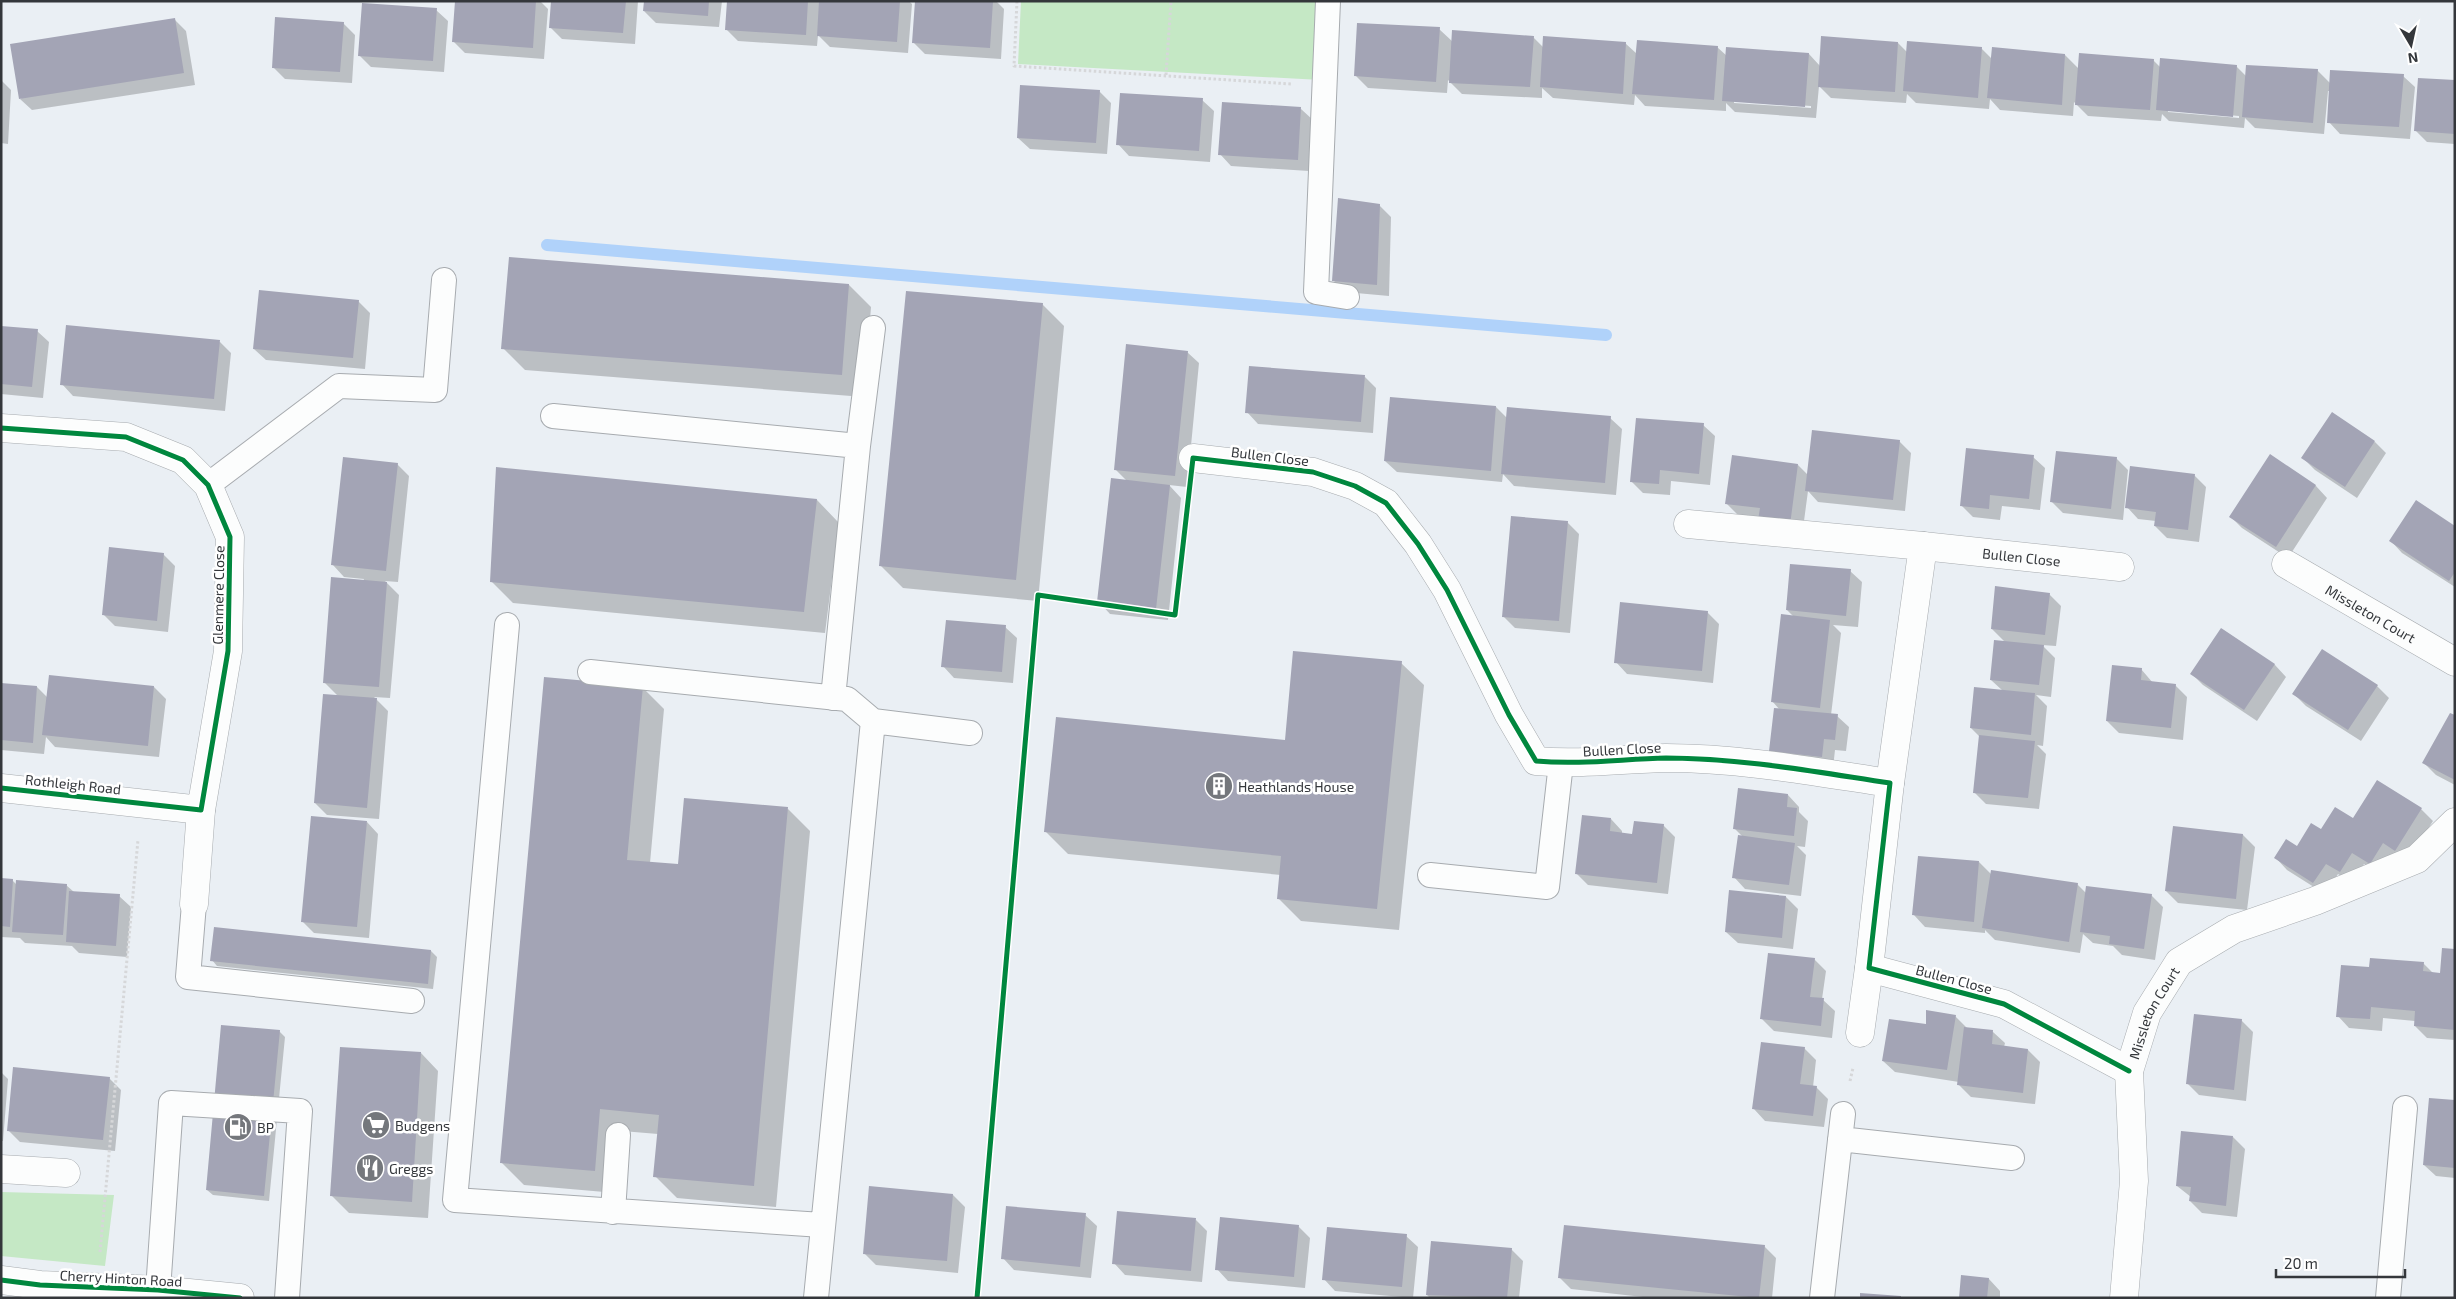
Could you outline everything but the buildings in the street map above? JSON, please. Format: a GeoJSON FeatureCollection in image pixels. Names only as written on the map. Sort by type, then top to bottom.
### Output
{"type":"FeatureCollection","features":[{"type":"Feature","properties":{"kind":"street","name":"Glenmere Close"},"geometry":{"type":"LineString","coordinates":[[1,428],[126,437],[183,460],[208,485],[230,537],[228,651],[201,810],[194,904]]}},
{"type":"Feature","properties":{"kind":"street","name":"Bullen Close"},"geometry":{"type":"LineString","coordinates":[[1193,458],[1313,472],[1355,486],[1386,503],[1418,544],[1448,590],[1509,715],[1536,761],[1561,764],[1667,758],[1772,765],[1890,783]]}},
{"type":"Feature","properties":{"kind":"street","name":"Bullen Close"},"geometry":{"type":"LineString","coordinates":[[1688,524],[2120,567]]}},
{"type":"Feature","properties":{"kind":"street"},"geometry":{"type":"LineString","coordinates":[[1860,1033],[1890,783],[1923,546]]}},
{"type":"Feature","properties":{"kind":"street","name":"Missleton Court"},"geometry":{"type":"LineString","coordinates":[[2286,564],[2455,662]]}},
{"type":"Feature","properties":{"kind":"street","name":"Rothleigh Road"},"geometry":{"type":"LineString","coordinates":[[1,788],[142,802]]}},
{"type":"Feature","properties":{"kind":"street"},"geometry":{"type":"LineString","coordinates":[[142,802],[201,810]]}},
{"type":"Feature","properties":{"kind":"street","name":"Missleton Court"},"geometry":{"type":"LineString","coordinates":[[2124,1298],[2134,1181],[2129,1071],[2147,1013],[2179,962],[2234,929],[2315,901],[2417,859],[2450,838]]}},
{"type":"Feature","properties":{"kind":"street","name":"Bullen Close"},"geometry":{"type":"LineString","coordinates":[[1869,968],[2004,1004],[2129,1071]]}},
{"type":"Feature","properties":{"kind":"street"},"geometry":{"type":"LineString","coordinates":[[1,1169],[66,1173]]}},
{"type":"Feature","properties":{"kind":"street","name":"Cherry Hinton Road"},"geometry":{"type":"LineString","coordinates":[[1,1280],[39,1291],[97,1288],[158,1290],[240,1298]]}},
{"type":"Feature","properties":{"kind":"lane"},"geometry":{"type":"LineString","coordinates":[[1328,1],[1316,292],[1347,297]]}},
{"type":"Feature","properties":{"kind":"lane"},"geometry":{"type":"LineString","coordinates":[[208,485],[339,386],[435,390],[444,280]]}},
{"type":"Feature","properties":{"kind":"lane"},"geometry":{"type":"LineString","coordinates":[[833,698],[858,446],[872,328]]}},
{"type":"Feature","properties":{"kind":"lane"},"geometry":{"type":"LineString","coordinates":[[553,416],[858,446]]}},
{"type":"Feature","properties":{"kind":"lane"},"geometry":{"type":"LineString","coordinates":[[507,625],[455,1200],[822,1225]]}},
{"type":"Feature","properties":{"kind":"lane"},"geometry":{"type":"LineString","coordinates":[[590,672],[847,699],[873,721],[970,733]]}},
{"type":"Feature","properties":{"kind":"lane"},"geometry":{"type":"LineString","coordinates":[[816,1298],[873,721]]}},
{"type":"Feature","properties":{"kind":"lane"},"geometry":{"type":"LineString","coordinates":[[1430,875],[1547,887],[1561,764]]}},
{"type":"Feature","properties":{"kind":"lane"},"geometry":{"type":"LineString","coordinates":[[194,904],[188,976],[412,1001]]}},
{"type":"Feature","properties":{"kind":"lane"},"geometry":{"type":"LineString","coordinates":[[158,1290],[171,1103],[300,1111],[287,1298]]}},
{"type":"Feature","properties":{"kind":"lane"},"geometry":{"type":"LineString","coordinates":[[2388,1298],[2405,1108]]}},
{"type":"Feature","properties":{"kind":"lane"},"geometry":{"type":"LineString","coordinates":[[1822,1298],[1843,1114]]}},
{"type":"Feature","properties":{"kind":"lane"},"geometry":{"type":"LineString","coordinates":[[613,1212],[618,1135]]}},
{"type":"Feature","properties":{"kind":"lane"},"geometry":{"type":"LineString","coordinates":[[1840,1139],[2012,1158]]}},
{"type":"Feature","properties":{"kind":"path"},"geometry":{"type":"LineString","coordinates":[[1017,1],[1014,66],[1300,85]]}},
{"type":"Feature","properties":{"kind":"path"},"geometry":{"type":"LineString","coordinates":[[1166,76],[1171,1]]}},
{"type":"Feature","properties":{"kind":"path"},"geometry":{"type":"LineString","coordinates":[[97,1288],[142,802]]}},
{"type":"Feature","properties":{"kind":"path"},"geometry":{"type":"LineString","coordinates":[[1843,1114],[1860,1033]]}},
{"type":"Feature","properties":{"kind":"green space"},"geometry":{"type":"Polygon","coordinates":[[[1021,1],[1325,1],[1321,80],[1018,64],[1021,1]]]}},
{"type":"Feature","properties":{"kind":"green space"},"geometry":{"type":"Polygon","coordinates":[[[1,1192],[114,1195],[105,1266],[1,1256],[1,1192]]]}},
{"type":"Feature","properties":{"kind":"waterway"},"geometry":{"type":"LineString","coordinates":[[547,245],[1606,335]]}},
{"type":"Feature","properties":{"kind":"cycle path"},"geometry":{"type":"LineString","coordinates":[[1,428],[126,437],[183,460],[208,485],[230,537],[228,651],[201,810],[1,788]]}},
{"type":"Feature","properties":{"kind":"cycle path"},"geometry":{"type":"LineString","coordinates":[[977,1298],[1038,595],[1175,615],[1193,458],[1313,472],[1355,486],[1386,503],[1418,544],[1447,590],[1509,715],[1536,761],[1584,762],[1666,758],[1722,760],[1778,766],[1890,783],[1869,968],[2004,1004],[2129,1071]]}},
{"type":"Feature","properties":{"kind":"cycle path"},"geometry":{"type":"LineString","coordinates":[[1,1280],[40,1285],[158,1290],[240,1298]]}},
{"type":"Feature","properties":{"kind":"place","name":"Heathlands House"},"geometry":{"type":"Point","coordinates":[1219,786]}},
{"type":"Feature","properties":{"kind":"place","name":"Budgens"},"geometry":{"type":"Point","coordinates":[376,1125]}},
{"type":"Feature","properties":{"kind":"place","name":"BP"},"geometry":{"type":"Point","coordinates":[238,1127]}},
{"type":"Feature","properties":{"kind":"place","name":"Greggs"},"geometry":{"type":"Point","coordinates":[370,1168]}}]}
